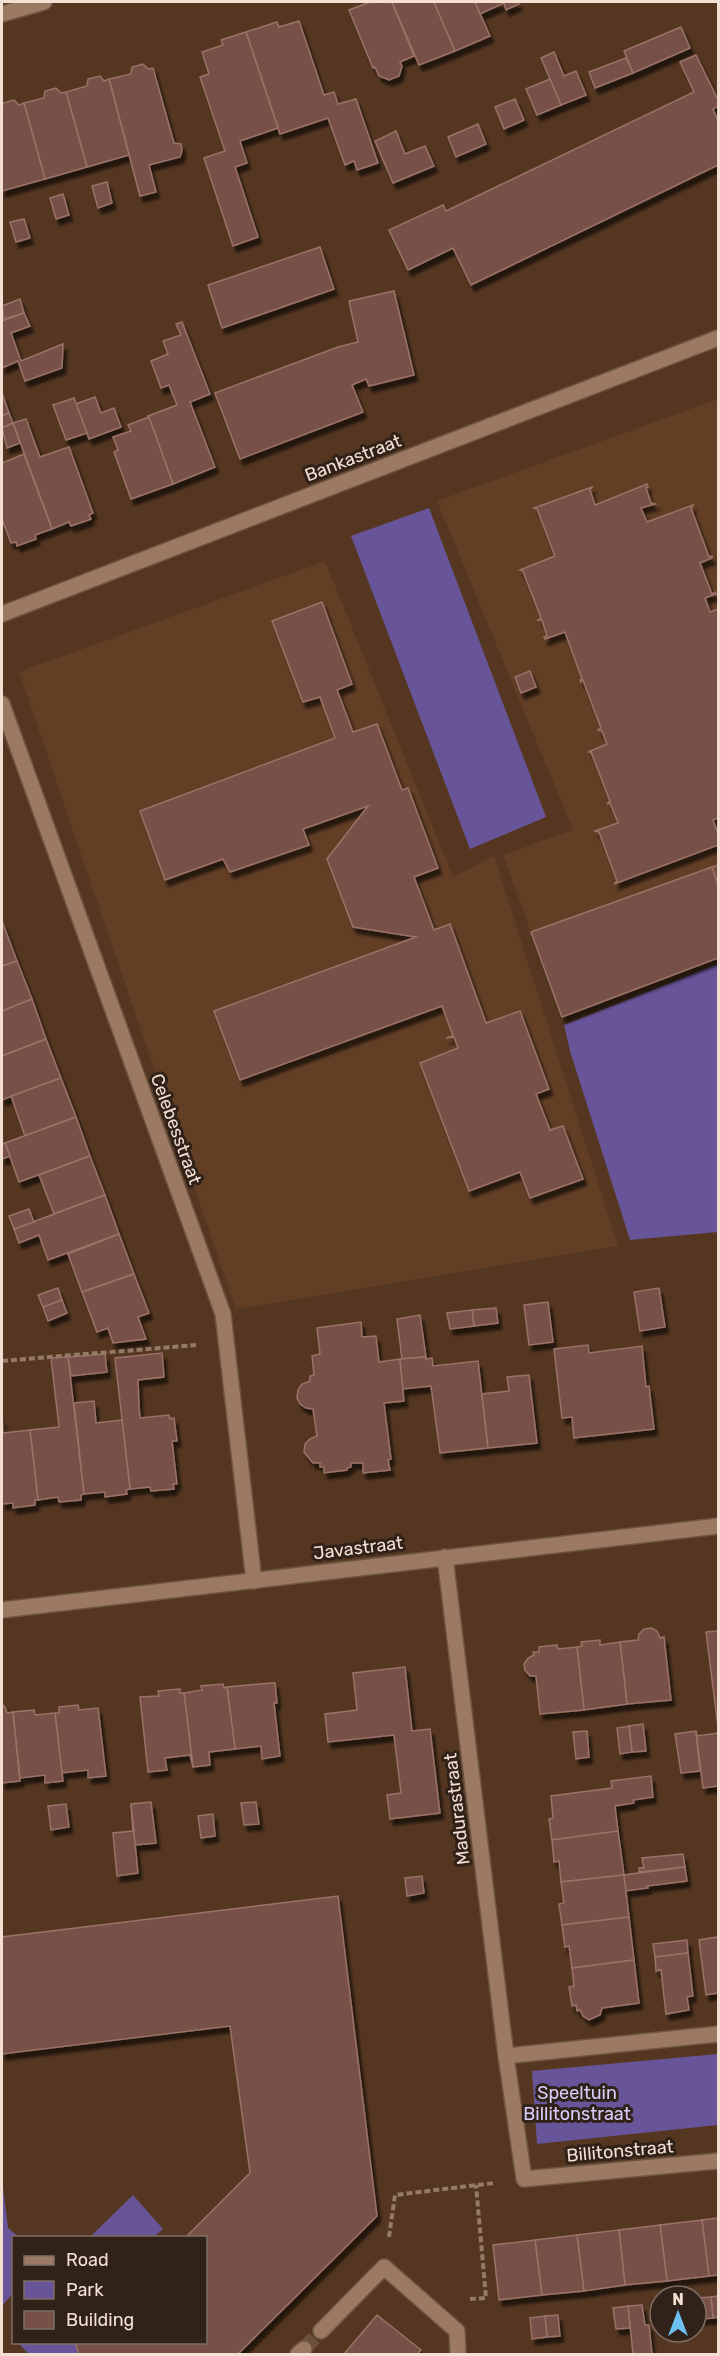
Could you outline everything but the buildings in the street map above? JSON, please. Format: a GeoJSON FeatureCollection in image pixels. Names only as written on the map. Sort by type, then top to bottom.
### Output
{"type":"FeatureCollection","features":[{"type":"Feature","properties":{"kind":"street"},"geometry":{"type":"LineString","coordinates":[[2,14],[44,2]]}},
{"type":"Feature","properties":{"kind":"street","name":"Bankastraat"},"geometry":{"type":"LineString","coordinates":[[2,614],[718,338]]}},
{"type":"Feature","properties":{"kind":"street","name":"Celebesstraat"},"geometry":{"type":"LineString","coordinates":[[2,704],[223,1314],[254,1581]]}},
{"type":"Feature","properties":{"kind":"street","name":"Javastraat"},"geometry":{"type":"LineString","coordinates":[[2,1610],[718,1526]]}},
{"type":"Feature","properties":{"kind":"street","name":"Madurastraat"},"geometry":{"type":"LineString","coordinates":[[445,1557],[506,2056],[524,2179]]}},
{"type":"Feature","properties":{"kind":"street"},"geometry":{"type":"LineString","coordinates":[[506,2056],[718,2034]]}},
{"type":"Feature","properties":{"kind":"street","name":"Billitonstraat"},"geometry":{"type":"LineString","coordinates":[[524,2179],[718,2161]]}},
{"type":"Feature","properties":{"kind":"street"},"geometry":{"type":"LineString","coordinates":[[321,2331],[384,2267],[457,2331],[458,2355]]}},
{"type":"Feature","properties":{"kind":"path"},"geometry":{"type":"LineString","coordinates":[[2,1361],[226,1343]]}},
{"type":"Feature","properties":{"kind":"path"},"geometry":{"type":"LineString","coordinates":[[384,2267],[395,2194],[524,2179]]}},
{"type":"Feature","properties":{"kind":"path"},"geometry":{"type":"LineString","coordinates":[[424,2303],[486,2298],[476,2185]]}},
{"type":"Feature","properties":{"kind":"shaded area"},"geometry":{"type":"Polygon","coordinates":[[[718,399],[718,958],[562,1017],[503,855],[573,830],[437,501],[718,399]]]}},
{"type":"Feature","properties":{"kind":"shaded area"},"geometry":{"type":"Polygon","coordinates":[[[325,561],[453,877],[494,856],[618,1246],[236,1309],[19,672],[325,561]]]}},
{"type":"Feature","properties":{"kind":"green space"},"geometry":{"type":"Polygon","coordinates":[[[429,508],[546,817],[470,849],[351,536],[429,508]]]}},
{"type":"Feature","properties":{"kind":"green space"},"geometry":{"type":"Polygon","coordinates":[[[718,964],[718,1232],[630,1240],[570,1051],[564,1025],[718,964]]]}},
{"type":"Feature","properties":{"kind":"green space","name":"Speeltuin Billitonstraat"},"geometry":{"type":"Polygon","coordinates":[[[718,2054],[718,2125],[537,2144],[532,2071],[718,2054]]]}},
{"type":"Feature","properties":{"kind":"green space"},"geometry":{"type":"Polygon","coordinates":[[[2,2179],[8,2228],[18,2236],[12,2236],[12,2294],[3,2305],[2,2179]]]}},
{"type":"Feature","properties":{"kind":"green space"},"geometry":{"type":"Polygon","coordinates":[[[133,2195],[163,2229],[155,2236],[91,2236],[133,2195]]]}},
{"type":"Feature","properties":{"kind":"green space"},"geometry":{"type":"Polygon","coordinates":[[[19,2344],[75,2344],[79,2354],[29,2354],[19,2344]]]}},
{"type":"Feature","properties":{"kind":"tunnel"},"geometry":{"type":"LineString","coordinates":[[304,2349],[321,2331]]}}]}
